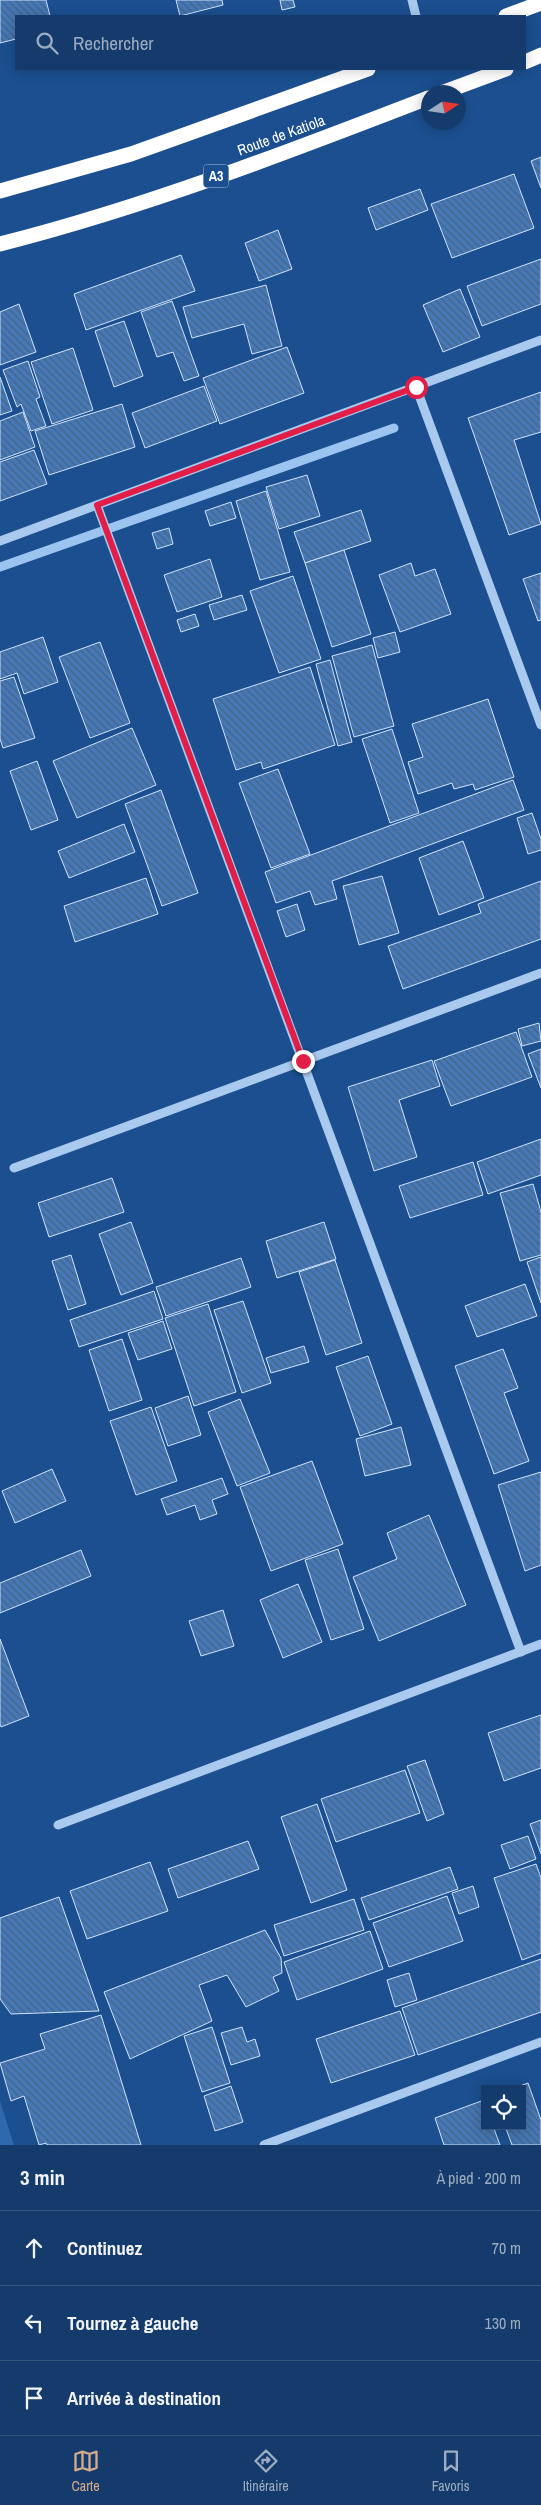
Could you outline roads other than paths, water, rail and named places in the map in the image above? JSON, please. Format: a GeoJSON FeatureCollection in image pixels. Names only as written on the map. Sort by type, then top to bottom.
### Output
{"type":"FeatureCollection","features":[{"type":"Feature","properties":{"kind":"highway"},"geometry":{"type":"LineString","coordinates":[[509,15],[541,3]]}},
{"type":"Feature","properties":{"kind":"highway"},"geometry":{"type":"LineString","coordinates":[[526,62],[541,56]]}},
{"type":"Feature","properties":{"kind":"highway"},"geometry":{"type":"LineString","coordinates":[[0,192],[131,154],[365,70]]}},
{"type":"Feature","properties":{"kind":"highway"},"geometry":{"type":"LineString","coordinates":[[463,85],[503,70]]}},
{"type":"Feature","properties":{"kind":"highway","name":"Route de Katiola"},"geometry":{"type":"LineString","coordinates":[[0,244],[156,197],[296,149],[421,101]]}},
{"type":"Feature","properties":{"kind":"street"},"geometry":{"type":"LineString","coordinates":[[412,0],[416,15]]}},
{"type":"Feature","properties":{"kind":"street"},"geometry":{"type":"LineString","coordinates":[[0,541],[541,340]]}},
{"type":"Feature","properties":{"kind":"street"},"geometry":{"type":"LineString","coordinates":[[416,387],[538,711],[541,725]]}},
{"type":"Feature","properties":{"kind":"street"},"geometry":{"type":"LineString","coordinates":[[97,505],[521,1652]]}},
{"type":"Feature","properties":{"kind":"street"},"geometry":{"type":"LineString","coordinates":[[14,1168],[541,973]]}},
{"type":"Feature","properties":{"kind":"street"},"geometry":{"type":"LineString","coordinates":[[58,1825],[541,1644]]}},
{"type":"Feature","properties":{"kind":"street"},"geometry":{"type":"LineString","coordinates":[[264,2145],[541,2042]]}},
{"type":"Feature","properties":{"kind":"waterway"},"geometry":{"type":"LineString","coordinates":[[0,567],[394,428]]}}]}
